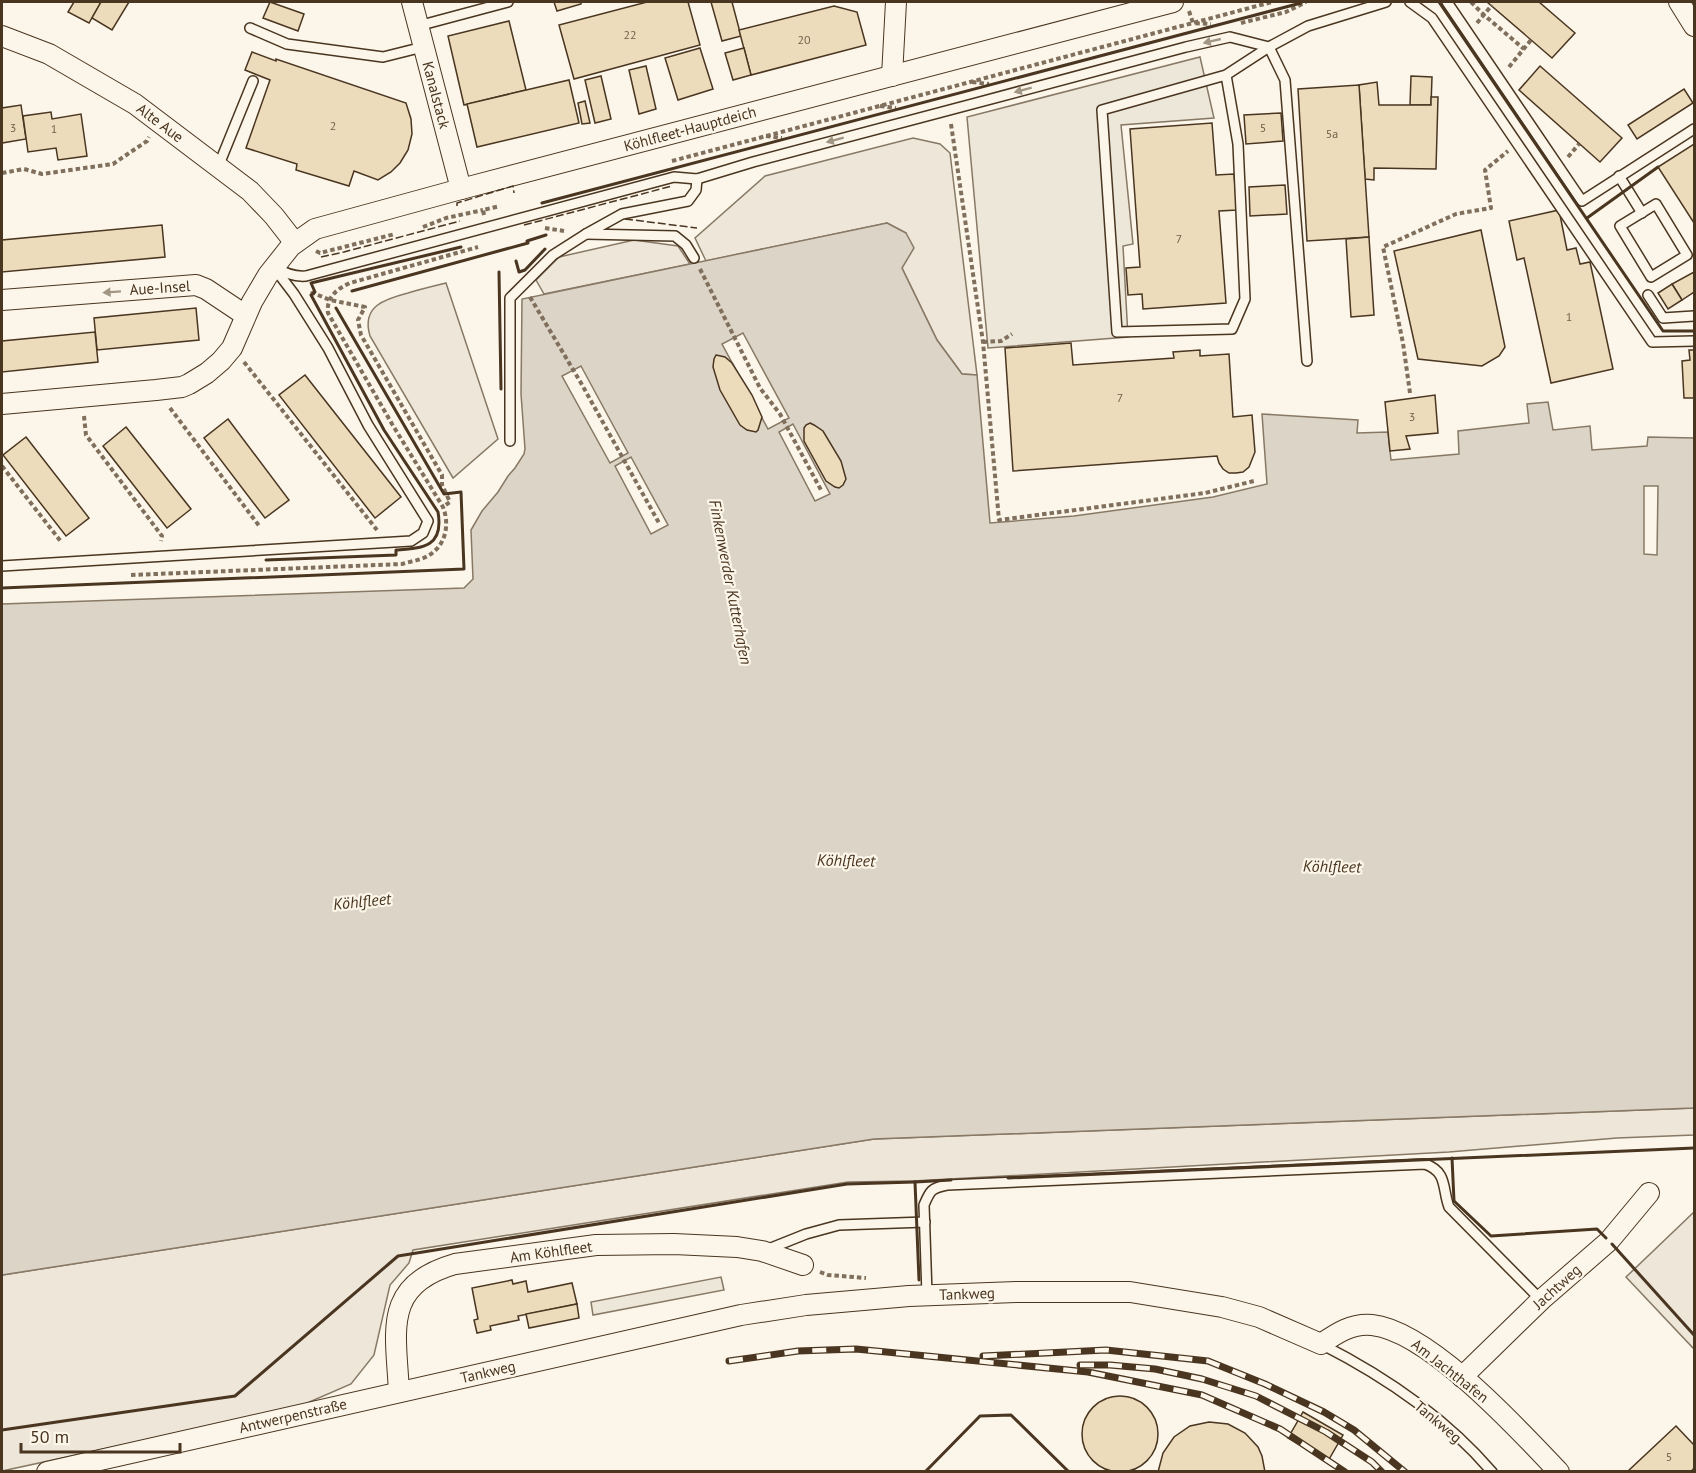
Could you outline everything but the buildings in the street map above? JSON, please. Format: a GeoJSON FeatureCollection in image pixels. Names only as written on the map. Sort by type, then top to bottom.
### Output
{"type":"FeatureCollection","features":[{"type":"Feature","properties":{"kind":"street","name":"Kanalstack"},"geometry":{"type":"LineString","coordinates":[[412,2],[461,189]]}},
{"type":"Feature","properties":{"kind":"street"},"geometry":{"type":"LineString","coordinates":[[892,76],[896,2]]}},
{"type":"Feature","properties":{"kind":"street","name":"Köhlfleet-Hauptdeich"},"geometry":{"type":"LineString","coordinates":[[245,315],[259,289],[284,253],[315,229],[1173,2]]}},
{"type":"Feature","properties":{"kind":"street"},"geometry":{"type":"LineString","coordinates":[[1679,2],[1695,26]]}},
{"type":"Feature","properties":{"kind":"street","name":"Alte Aue"},"geometry":{"type":"LineString","coordinates":[[2,36],[48,54],[135,104],[250,191],[295,243]]}},
{"type":"Feature","properties":{"kind":"street","name":"Aue-Insel"},"geometry":{"type":"LineString","coordinates":[[2,300],[196,285],[206,289],[245,315]]}},
{"type":"Feature","properties":{"kind":"street"},"geometry":{"type":"LineString","coordinates":[[2,404],[156,390],[189,384],[214,368],[232,348],[245,315]]}},
{"type":"Feature","properties":{"kind":"street","name":"Jachtweg"},"geometry":{"type":"LineString","coordinates":[[1462,1377],[1541,1300],[1609,1241],[1649,1193]]}},
{"type":"Feature","properties":{"kind":"street","name":"Am Köhlfleet"},"geometry":{"type":"LineString","coordinates":[[399,1392],[396,1315],[403,1299],[415,1284],[442,1268],[455,1264],[596,1245],[701,1245],[762,1251],[803,1265]]}},
{"type":"Feature","properties":{"kind":"street","name":"Tankweg"},"geometry":{"type":"LineString","coordinates":[[399,1392],[772,1309],[927,1295],[1050,1291],[1130,1292],[1222,1307],[1250,1314],[1288,1328],[1321,1344]]}},
{"type":"Feature","properties":{"kind":"street","name":"Am Jachthafen"},"geometry":{"type":"LineString","coordinates":[[1321,1344],[1338,1332],[1355,1325],[1372,1325],[1393,1330],[1417,1343],[1462,1377],[1505,1415],[1559,1472]]}},
{"type":"Feature","properties":{"kind":"street","name":"Antwerpenstraße"},"geometry":{"type":"LineString","coordinates":[[47,1472],[399,1392]]}},
{"type":"Feature","properties":{"kind":"street","name":"Antwerpenstraße"},"geometry":{"type":"LineString","coordinates":[[63,1472],[82,1464]]}},
{"type":"Feature","properties":{"kind":"lane"},"geometry":{"type":"LineString","coordinates":[[418,26],[508,2]]}},
{"type":"Feature","properties":{"kind":"lane"},"geometry":{"type":"LineString","coordinates":[[1226,75],[1238,144],[1245,299],[1232,329],[1117,332],[1102,110],[1226,75],[1269,47],[1308,26],[1386,2]]}},
{"type":"Feature","properties":{"kind":"lane"},"geometry":{"type":"LineString","coordinates":[[1410,2],[1432,18],[1652,342],[1695,341]]}},
{"type":"Feature","properties":{"kind":"lane"},"geometry":{"type":"LineString","coordinates":[[1448,2],[1582,201],[1695,129]]}},
{"type":"Feature","properties":{"kind":"lane"},"geometry":{"type":"LineString","coordinates":[[250,28],[287,44],[383,57],[423,47]]}},
{"type":"Feature","properties":{"kind":"lane"},"geometry":{"type":"LineString","coordinates":[[274,267],[298,277],[306,276],[674,177],[697,179],[948,110],[1230,37],[1269,47],[1285,80],[1307,362]]}},
{"type":"Feature","properties":{"kind":"lane"},"geometry":{"type":"LineString","coordinates":[[218,167],[253,81]]}},
{"type":"Feature","properties":{"kind":"lane"},"geometry":{"type":"LineString","coordinates":[[1619,177],[1642,213]]}},
{"type":"Feature","properties":{"kind":"lane"},"geometry":{"type":"LineString","coordinates":[[510,441],[510,298],[553,255],[622,214],[688,201],[696,190],[697,179]]}},
{"type":"Feature","properties":{"kind":"lane"},"geometry":{"type":"LineString","coordinates":[[1656,204],[1687,255],[1651,277],[1620,226],[1642,213],[1656,204]]}},
{"type":"Feature","properties":{"kind":"lane"},"geometry":{"type":"LineString","coordinates":[[586,234],[675,236],[686,245],[694,258]]}},
{"type":"Feature","properties":{"kind":"lane"},"geometry":{"type":"LineString","coordinates":[[2,566],[411,541],[423,533],[428,521],[368,425],[328,348],[274,267]]}},
{"type":"Feature","properties":{"kind":"lane"},"geometry":{"type":"LineString","coordinates":[[1648,295],[1663,318],[1695,316]]}},
{"type":"Feature","properties":{"kind":"lane"},"geometry":{"type":"LineString","coordinates":[[927,1295],[924,1205],[929,1193],[936,1187],[1425,1164],[1440,1174],[1445,1184],[1446,1201],[1449,1207],[1541,1300]]}},
{"type":"Feature","properties":{"kind":"lane"},"geometry":{"type":"LineString","coordinates":[[762,1251],[806,1234],[839,1225],[925,1222]]}},
{"type":"Feature","properties":{"kind":"lane","name":"Tankweg"},"geometry":{"type":"LineString","coordinates":[[1321,1344],[1358,1363],[1425,1408],[1481,1459],[1492,1472]]}},
{"type":"Feature","properties":{"kind":"path"},"geometry":{"type":"LineString","coordinates":[[664,163],[1272,2]]}},
{"type":"Feature","properties":{"kind":"path"},"geometry":{"type":"LineString","coordinates":[[1232,26],[1286,12],[1306,2]]}},
{"type":"Feature","properties":{"kind":"path"},"geometry":{"type":"LineString","coordinates":[[1471,2],[1524,49]]}},
{"type":"Feature","properties":{"kind":"path"},"geometry":{"type":"LineString","coordinates":[[1468,33],[1492,5]]}},
{"type":"Feature","properties":{"kind":"path"},"geometry":{"type":"LineString","coordinates":[[1499,79],[1531,40]]}},
{"type":"Feature","properties":{"kind":"path"},"geometry":{"type":"LineString","coordinates":[[948,110],[983,342],[999,520],[1205,493],[1254,481]]}},
{"type":"Feature","properties":{"kind":"path"},"geometry":{"type":"LineString","coordinates":[[2,174],[24,169],[42,174],[113,164],[147,141],[160,123]]}},
{"type":"Feature","properties":{"kind":"path"},"geometry":{"type":"LineString","coordinates":[[1410,393],[1403,344],[1383,246],[1456,214],[1491,208],[1485,170],[1517,143]]}},
{"type":"Feature","properties":{"kind":"path"},"geometry":{"type":"LineString","coordinates":[[674,153],[675,160]]}},
{"type":"Feature","properties":{"kind":"path"},"geometry":{"type":"LineString","coordinates":[[423,227],[446,218],[506,205]]}},
{"type":"Feature","properties":{"kind":"path"},"geometry":{"type":"LineString","coordinates":[[131,575],[402,564],[422,559],[435,552],[446,534],[447,517],[443,507],[392,424],[328,313],[327,306],[339,288],[350,283],[492,243],[483,210]]}},
{"type":"Feature","properties":{"kind":"path"},"geometry":{"type":"LineString","coordinates":[[295,243],[320,253],[400,233]]}},
{"type":"Feature","properties":{"kind":"path"},"geometry":{"type":"LineString","coordinates":[[694,258],[760,388],[780,414],[821,490]]}},
{"type":"Feature","properties":{"kind":"path"},"geometry":{"type":"LineString","coordinates":[[306,276],[313,293],[330,300],[365,307],[358,320],[361,335],[442,475],[442,485],[450,502],[443,507]]}},
{"type":"Feature","properties":{"kind":"path"},"geometry":{"type":"LineString","coordinates":[[523,287],[581,383],[659,523]]}},
{"type":"Feature","properties":{"kind":"path"},"geometry":{"type":"LineString","coordinates":[[983,342],[1001,340],[1012,334]]}},
{"type":"Feature","properties":{"kind":"path"},"geometry":{"type":"LineString","coordinates":[[232,348],[288,415],[386,542]]}},
{"type":"Feature","properties":{"kind":"path"},"geometry":{"type":"LineString","coordinates":[[156,390],[260,527]]}},
{"type":"Feature","properties":{"kind":"path"},"geometry":{"type":"LineString","coordinates":[[81,397],[87,435],[162,536],[157,556]]}},
{"type":"Feature","properties":{"kind":"path"},"geometry":{"type":"LineString","coordinates":[[2,466],[62,543]]}},
{"type":"Feature","properties":{"kind":"path"},"geometry":{"type":"LineString","coordinates":[[803,1265],[828,1275],[877,1279]]}},
{"type":"Feature","properties":{"kind":"shaded area"},"geometry":{"type":"Polygon","coordinates":[[[1200,57],[1214,118],[1121,125],[1133,244],[1123,246],[1128,337],[988,348],[967,117],[1200,57]]]}},
{"type":"Feature","properties":{"kind":"shaded area"},"geometry":{"type":"Polygon","coordinates":[[[913,138],[940,144],[950,153],[977,375],[962,374],[937,340],[902,268],[906,233],[887,223],[706,261],[695,238],[765,176],[913,138]]]}},
{"type":"Feature","properties":{"kind":"shaded area"},"geometry":{"type":"Polygon","coordinates":[[[634,240],[678,246],[690,264],[544,294],[536,280],[559,257],[634,240]]]}},
{"type":"Feature","properties":{"kind":"shaded area"},"geometry":{"type":"Polygon","coordinates":[[[446,283],[498,439],[453,478],[370,336],[368,326],[372,311],[383,301],[446,283]]]}},
{"type":"Feature","properties":{"kind":"shaded area"},"geometry":{"type":"Polygon","coordinates":[[[1694,1108],[1694,1135],[1617,1138],[1449,1152],[913,1181],[848,1182],[413,1250],[409,1263],[390,1285],[374,1355],[351,1384],[298,1407],[2,1471],[2,1275],[874,1139],[1694,1108]]]}},
{"type":"Feature","properties":{"kind":"shaded area"},"geometry":{"type":"Polygon","coordinates":[[[1694,1212],[1694,1349],[1626,1277],[1694,1212]]]}},
{"type":"Feature","properties":{"kind":"shaded area"},"geometry":{"type":"Polygon","coordinates":[[[721,1277],[724,1290],[593,1315],[591,1302],[721,1277]]]}},
{"type":"Feature","properties":{"kind":"water"},"geometry":{"type":"Polygon","coordinates":[[[887,223],[906,233],[914,248],[902,268],[937,340],[962,374],[977,375],[990,523],[1074,516],[1213,497],[1267,484],[1262,414],[1358,420],[1357,433],[1388,432],[1391,460],[1459,454],[1458,431],[1529,423],[1527,404],[1548,402],[1553,430],[1590,426],[1592,450],[1647,446],[1648,437],[1694,438],[1694,1108],[874,1139],[2,1275],[2,604],[464,588],[473,579],[471,530],[482,511],[524,454],[521,394],[522,299],[887,223]]]}},
{"type":"Feature","properties":{"kind":"pier"},"geometry":{"type":"Polygon","coordinates":[[[743,333],[789,418],[768,429],[722,344],[743,333]]]}},
{"type":"Feature","properties":{"kind":"pier"},"geometry":{"type":"Polygon","coordinates":[[[581,366],[628,453],[610,463],[562,376],[581,366]]]}},
{"type":"Feature","properties":{"kind":"pier"},"geometry":{"type":"Polygon","coordinates":[[[793,424],[830,494],[815,501],[779,432],[793,424]]]}},
{"type":"Feature","properties":{"kind":"pier"},"geometry":{"type":"Polygon","coordinates":[[[631,457],[668,525],[651,534],[615,466],[631,457]]]}},
{"type":"Feature","properties":{"kind":"pier"},"geometry":{"type":"Polygon","coordinates":[[[1644,486],[1658,486],[1657,555],[1644,554],[1644,486]]]}},
{"type":"Feature","properties":{"kind":"railway"},"geometry":{"type":"LineString","coordinates":[[729,1361],[798,1351],[856,1349],[1088,1372],[1202,1395],[1280,1429],[1345,1472]]}},
{"type":"Feature","properties":{"kind":"railway"},"geometry":{"type":"LineString","coordinates":[[983,1356],[1106,1350],[1208,1361],[1265,1384],[1324,1412],[1354,1430],[1405,1472]]}},
{"type":"Feature","properties":{"kind":"railway"},"geometry":{"type":"LineString","coordinates":[[1080,1365],[1155,1369],[1202,1379],[1256,1396],[1326,1432],[1372,1462],[1382,1472]]}},
{"type":"Feature","properties":{"kind":"fence"},"geometry":{"type":"LineString","coordinates":[[457,206],[457,203],[513,186],[514,193]]}},
{"type":"Feature","properties":{"kind":"fence"},"geometry":{"type":"LineString","coordinates":[[524,225],[672,186]]}},
{"type":"Feature","properties":{"kind":"fence"},"geometry":{"type":"LineString","coordinates":[[625,219],[697,228]]}},
{"type":"Feature","properties":{"kind":"fence"},"geometry":{"type":"LineString","coordinates":[[321,257],[460,221]]}},
{"type":"Feature","properties":{"kind":"wall"},"geometry":{"type":"LineString","coordinates":[[1439,2],[1663,331],[1694,331]]}},
{"type":"Feature","properties":{"kind":"wall"},"geometry":{"type":"LineString","coordinates":[[542,203],[1301,3]]}},
{"type":"Feature","properties":{"kind":"wall"},"geometry":{"type":"LineString","coordinates":[[1587,218],[1658,167]]}},
{"type":"Feature","properties":{"kind":"wall"},"geometry":{"type":"LineString","coordinates":[[352,291],[528,243],[527,241],[546,235]]}},
{"type":"Feature","properties":{"kind":"wall"},"geometry":{"type":"LineString","coordinates":[[266,560],[396,555],[396,550],[423,546],[434,539],[438,532],[438,512],[384,430],[311,295],[315,292],[311,283],[461,247]]}},
{"type":"Feature","properties":{"kind":"wall"},"geometry":{"type":"LineString","coordinates":[[516,261],[519,272],[525,270],[545,249]]}},
{"type":"Feature","properties":{"kind":"wall"},"geometry":{"type":"LineString","coordinates":[[499,272],[501,389]]}},
{"type":"Feature","properties":{"kind":"wall"},"geometry":{"type":"LineString","coordinates":[[2,588],[464,569],[461,492],[444,494],[336,308]]}},
{"type":"Feature","properties":{"kind":"wall"},"geometry":{"type":"LineString","coordinates":[[1008,1178],[1694,1148]]}},
{"type":"Feature","properties":{"kind":"wall"},"geometry":{"type":"LineString","coordinates":[[1452,1158],[1454,1201],[1491,1236],[1597,1229],[1606,1238]]}},
{"type":"Feature","properties":{"kind":"wall"},"geometry":{"type":"LineString","coordinates":[[919,1280],[915,1182],[951,1180]]}},
{"type":"Feature","properties":{"kind":"wall"},"geometry":{"type":"LineString","coordinates":[[2,1430],[235,1396],[398,1256],[847,1184],[915,1182]]}},
{"type":"Feature","properties":{"kind":"wall"},"geometry":{"type":"LineString","coordinates":[[1612,1244],[1694,1335]]}},
{"type":"Feature","properties":{"kind":"wall"},"geometry":{"type":"LineString","coordinates":[[925,1472],[980,1416],[1011,1415],[1069,1472]]}},
{"type":"Feature","properties":{"kind":"water label","name":"Finkenwerder Kutterhafen"},"geometry":{"type":"Point","coordinates":[731,582]}},
{"type":"Feature","properties":{"kind":"water label","name":"Köhlfleet"},"geometry":{"type":"Point","coordinates":[846,860]}},
{"type":"Feature","properties":{"kind":"water label","name":"Köhlfleet"},"geometry":{"type":"Point","coordinates":[1332,866]}},
{"type":"Feature","properties":{"kind":"water label","name":"Köhlfleet"},"geometry":{"type":"Point","coordinates":[362,901]}}]}
